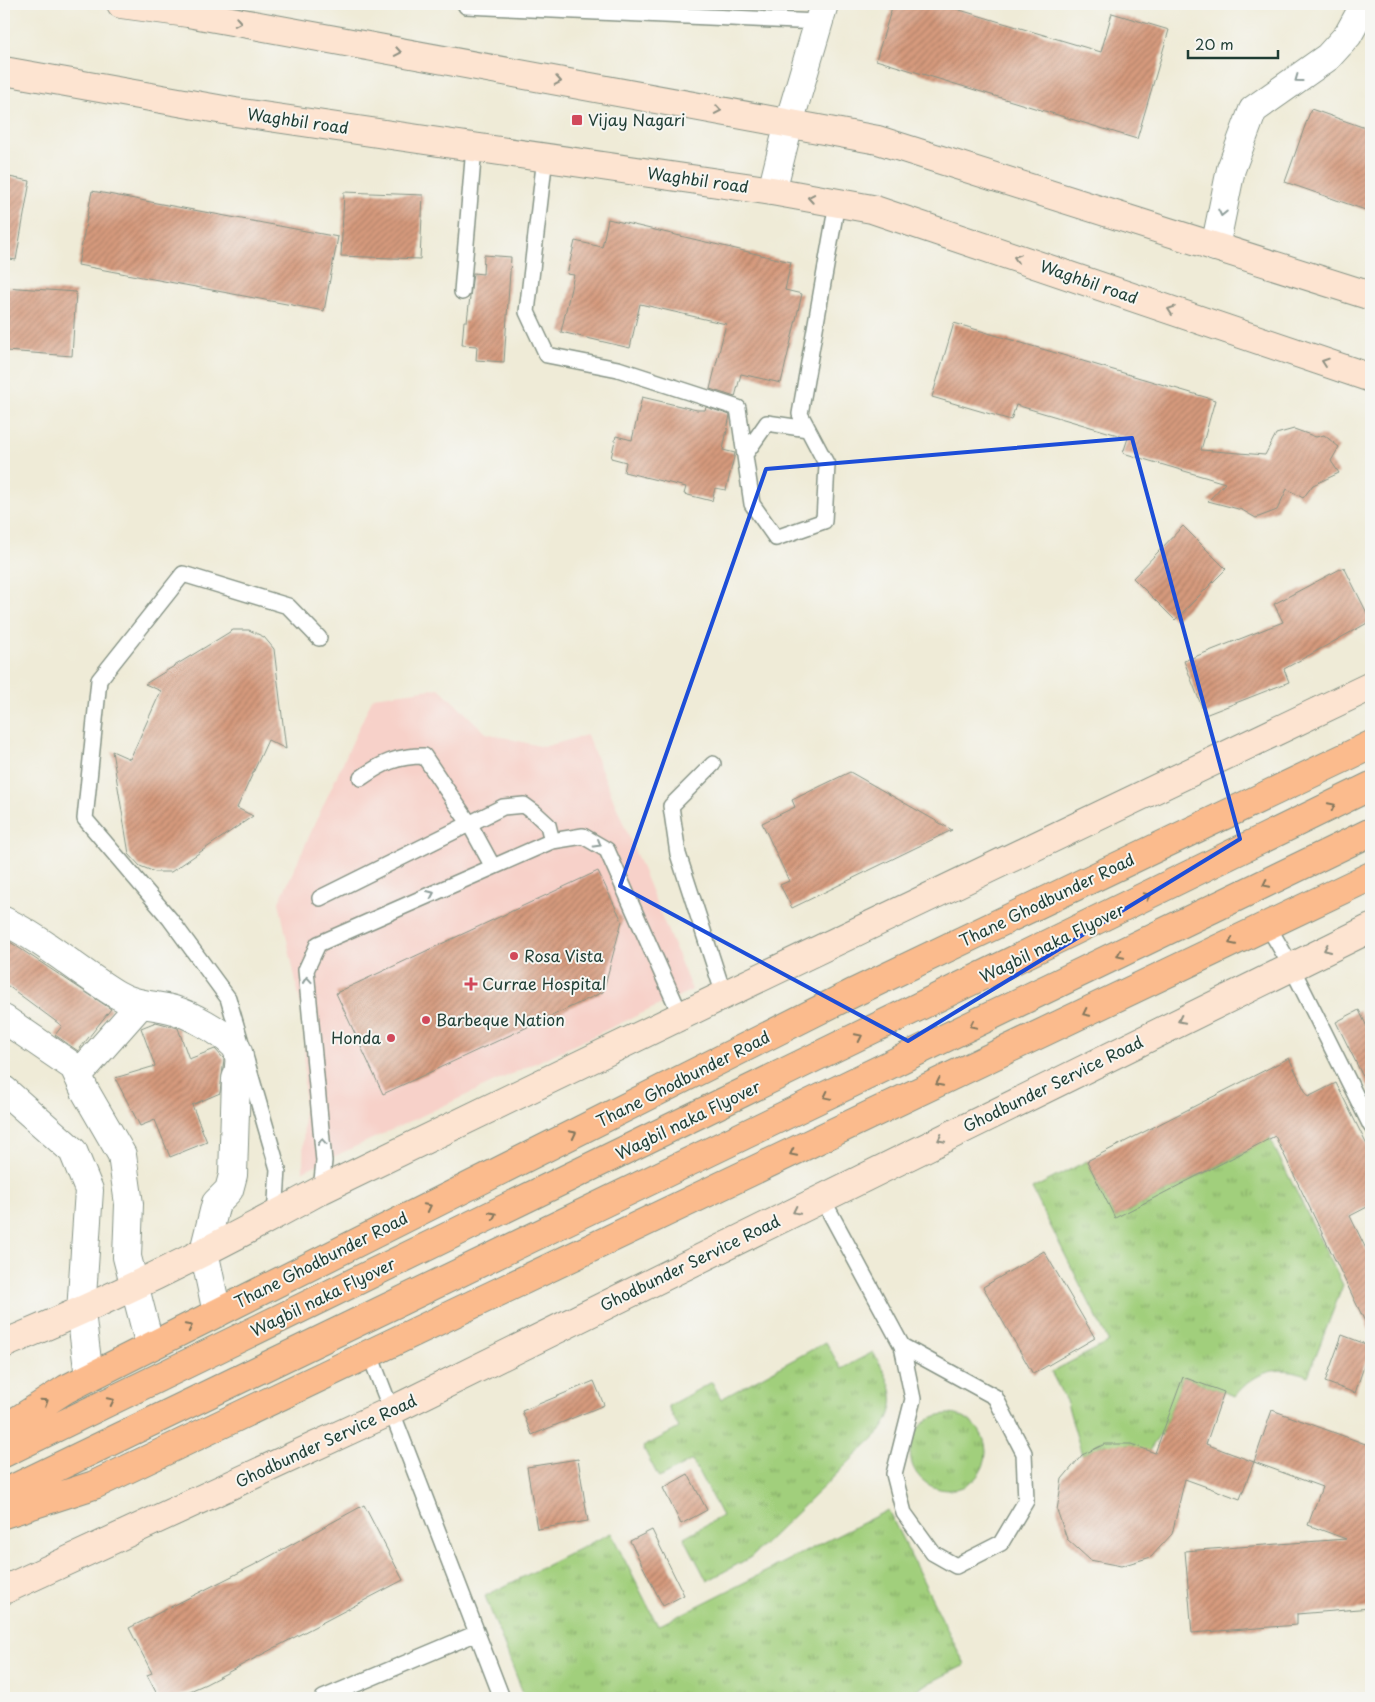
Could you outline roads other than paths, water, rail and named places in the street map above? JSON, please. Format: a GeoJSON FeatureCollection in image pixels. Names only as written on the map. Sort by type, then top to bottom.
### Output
{"type":"FeatureCollection","features":[{"type":"Feature","properties":{"kind":"main road","name":"Thane Ghodbunder Road"},"geometry":{"type":"LineString","coordinates":[[4,1429],[66,1388],[217,1312],[853,994],[1371,745]]}},
{"type":"Feature","properties":{"kind":"main road","name":"Wagbil naka Flyover"},"geometry":{"type":"LineString","coordinates":[[4,1453],[1371,786]]}},
{"type":"Feature","properties":{"kind":"main road"},"geometry":{"type":"LineString","coordinates":[[4,1493],[1371,832]]}},
{"type":"Feature","properties":{"kind":"main road"},"geometry":{"type":"LineString","coordinates":[[4,1514],[94,1486],[1371,876]]}},
{"type":"Feature","properties":{"kind":"street"},"geometry":{"type":"LineString","coordinates":[[121,4],[188,13],[878,140],[1371,296]]}},
{"type":"Feature","properties":{"kind":"street"},"geometry":{"type":"LineString","coordinates":[[1215,247],[1231,169],[1253,110],[1328,57],[1348,35],[1359,15],[1362,4]]}},
{"type":"Feature","properties":{"kind":"street"},"geometry":{"type":"LineString","coordinates":[[772,191],[789,123],[821,13]]}},
{"type":"Feature","properties":{"kind":"street","name":"Waghbil road"},"geometry":{"type":"LineString","coordinates":[[4,71],[235,112],[772,191],[872,209],[1371,378]]}},
{"type":"Feature","properties":{"kind":"street"},"geometry":{"type":"LineString","coordinates":[[4,1344],[81,1312],[275,1216],[321,1190],[1371,686]]}},
{"type":"Feature","properties":{"kind":"street"},"geometry":{"type":"LineString","coordinates":[[4,921],[22,930],[117,994],[140,1005],[175,1010],[216,1030],[235,1045],[241,1068],[236,1079],[233,1175],[229,1190],[216,1203],[204,1251],[217,1312]]}},
{"type":"Feature","properties":{"kind":"street","name":"Ghodbunder Service Road"},"geometry":{"type":"LineString","coordinates":[[4,1590],[392,1411],[1371,928]]}},
{"type":"Feature","properties":{"kind":"street"},"geometry":{"type":"LineString","coordinates":[[78,1075],[140,1005]]}},
{"type":"Feature","properties":{"kind":"street"},"geometry":{"type":"LineString","coordinates":[[4,1019],[74,1067],[122,1155],[129,1204],[127,1257],[136,1285],[150,1346]]}},
{"type":"Feature","properties":{"kind":"street"},"geometry":{"type":"LineString","coordinates":[[4,1090],[18,1100],[73,1151],[89,1190],[81,1312],[89,1377]]}},
{"type":"Feature","properties":{"kind":"lane"},"geometry":{"type":"LineString","coordinates":[[465,4],[466,6],[821,13]]}},
{"type":"Feature","properties":{"kind":"lane"},"geometry":{"type":"LineString","coordinates":[[462,292],[474,147]]}},
{"type":"Feature","properties":{"kind":"lane"},"geometry":{"type":"LineString","coordinates":[[545,157],[527,312],[547,355],[618,369],[738,408],[752,504],[776,538],[824,521],[828,465],[800,414],[837,203]]}},
{"type":"Feature","properties":{"kind":"lane"},"geometry":{"type":"LineString","coordinates":[[746,453],[767,423],[808,429]]}},
{"type":"Feature","properties":{"kind":"lane"},"geometry":{"type":"LineString","coordinates":[[275,1216],[278,1169],[228,998],[170,919],[85,819],[99,680],[183,574],[288,606],[319,638]]}},
{"type":"Feature","properties":{"kind":"lane"},"geometry":{"type":"LineString","coordinates":[[361,778],[382,763],[410,756],[424,756],[469,824],[493,867]]}},
{"type":"Feature","properties":{"kind":"lane"},"geometry":{"type":"LineString","coordinates":[[713,764],[671,806],[678,854],[724,995]]}},
{"type":"Feature","properties":{"kind":"lane"},"geometry":{"type":"LineString","coordinates":[[320,898],[503,807],[524,805],[548,825],[552,842]]}},
{"type":"Feature","properties":{"kind":"lane"},"geometry":{"type":"LineString","coordinates":[[321,1190],[324,1161],[306,970],[318,944],[552,842],[583,836],[607,850],[681,1016]]}},
{"type":"Feature","properties":{"kind":"lane"},"geometry":{"type":"LineString","coordinates":[[1268,926],[1291,966],[1371,1126]]}},
{"type":"Feature","properties":{"kind":"lane"},"geometry":{"type":"LineString","coordinates":[[822,1198],[902,1346],[913,1399],[894,1474],[904,1514],[933,1553],[956,1566],[1001,1543],[1026,1501],[1024,1453],[995,1397],[902,1346]]}},
{"type":"Feature","properties":{"kind":"lane"},"geometry":{"type":"LineString","coordinates":[[370,1355],[502,1698]]}},
{"type":"Feature","properties":{"kind":"lane"},"geometry":{"type":"LineString","coordinates":[[323,1698],[477,1633]]}},
{"type":"Feature","properties":{"kind":"place","name":"Vijay Nagari"},"geometry":{"type":"Point","coordinates":[577,120]}},
{"type":"Feature","properties":{"kind":"place","name":"Rosa Vista"},"geometry":{"type":"Point","coordinates":[514,956]}},
{"type":"Feature","properties":{"kind":"place","name":"Currae Hospital"},"geometry":{"type":"Point","coordinates":[471,984]}},
{"type":"Feature","properties":{"kind":"place","name":"Barbeque Nation"},"geometry":{"type":"Point","coordinates":[426,1020]}},
{"type":"Feature","properties":{"kind":"place","name":"Honda"},"geometry":{"type":"Point","coordinates":[391,1038]}}]}
